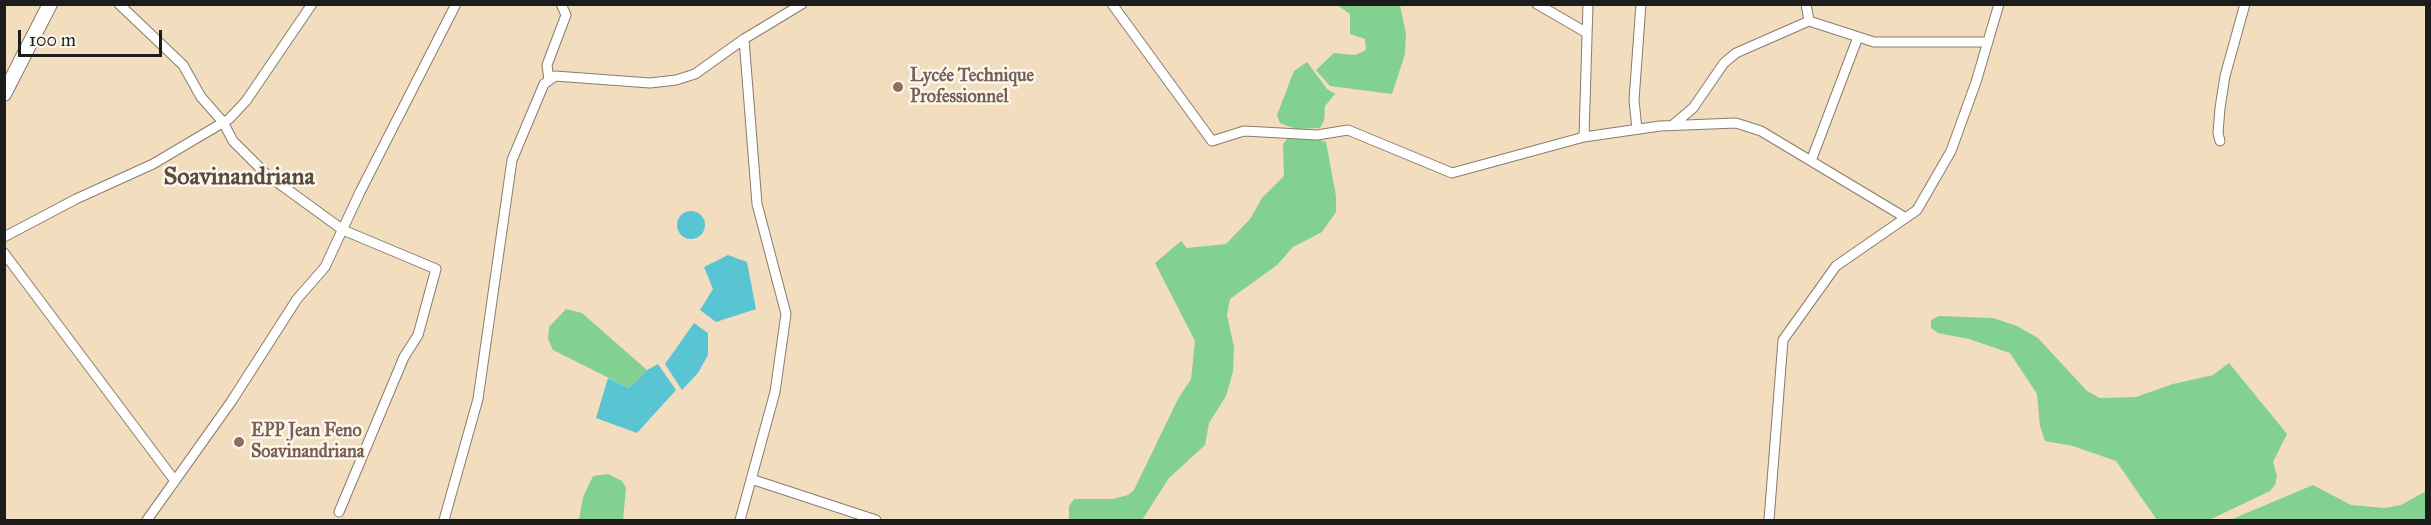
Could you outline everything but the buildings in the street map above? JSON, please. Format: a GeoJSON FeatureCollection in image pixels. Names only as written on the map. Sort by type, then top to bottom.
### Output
{"type":"FeatureCollection","features":[{"type":"Feature","properties":{"kind":"street"},"geometry":{"type":"LineString","coordinates":[[4,94],[50,4]]}},
{"type":"Feature","properties":{"kind":"street"},"geometry":{"type":"LineString","coordinates":[[118,4],[183,65],[201,97],[224,122],[233,141],[266,174],[344,230],[436,269],[418,335],[404,357],[339,512]]}},
{"type":"Feature","properties":{"kind":"street"},"geometry":{"type":"LineString","coordinates":[[4,237],[76,199],[153,164],[224,122],[246,102],[312,4]]}},
{"type":"Feature","properties":{"kind":"street"},"geometry":{"type":"LineString","coordinates":[[147,520],[231,402],[297,299],[325,267],[360,192],[402,108],[430,60],[456,4]]}},
{"type":"Feature","properties":{"kind":"street"},"geometry":{"type":"LineString","coordinates":[[549,80],[547,65],[566,15],[561,4]]}},
{"type":"Feature","properties":{"kind":"street"},"geometry":{"type":"LineString","coordinates":[[444,520],[478,399],[512,159],[544,84],[555,76],[650,84],[676,80],[695,74],[744,39],[802,4]]}},
{"type":"Feature","properties":{"kind":"street"},"geometry":{"type":"LineString","coordinates":[[1112,4],[1212,141],[1244,131],[1317,135],[1348,130],[1452,173],[1584,137],[1674,124],[1736,123],[1761,131],[1906,218]]}},
{"type":"Feature","properties":{"kind":"street"},"geometry":{"type":"LineString","coordinates":[[1537,4],[1587,33]]}},
{"type":"Feature","properties":{"kind":"street"},"geometry":{"type":"LineString","coordinates":[[1584,137],[1588,4]]}},
{"type":"Feature","properties":{"kind":"street"},"geometry":{"type":"LineString","coordinates":[[1637,129],[1634,100],[1641,4]]}},
{"type":"Feature","properties":{"kind":"street"},"geometry":{"type":"LineString","coordinates":[[1806,4],[1809,21]]}},
{"type":"Feature","properties":{"kind":"street"},"geometry":{"type":"LineString","coordinates":[[1769,520],[1783,340],[1836,266],[1917,210],[1951,151],[1999,4]]}},
{"type":"Feature","properties":{"kind":"street"},"geometry":{"type":"LineString","coordinates":[[2220,141],[2219,116],[2225,76],[2245,4]]}},
{"type":"Feature","properties":{"kind":"street"},"geometry":{"type":"LineString","coordinates":[[1674,124],[1693,108],[1724,63],[1736,53],[1809,21],[1874,42],[1988,42]]}},
{"type":"Feature","properties":{"kind":"street"},"geometry":{"type":"LineString","coordinates":[[1811,161],[1858,37]]}},
{"type":"Feature","properties":{"kind":"street"},"geometry":{"type":"LineString","coordinates":[[740,520],[775,392],[786,314],[757,204],[744,39]]}},
{"type":"Feature","properties":{"kind":"street"},"geometry":{"type":"LineString","coordinates":[[4,254],[175,481]]}},
{"type":"Feature","properties":{"kind":"street"},"geometry":{"type":"LineString","coordinates":[[751,479],[876,520]]}},
{"type":"Feature","properties":{"kind":"green space"},"geometry":{"type":"Polygon","coordinates":[[[1337,5],[1400,5],[1406,34],[1405,54],[1392,94],[1330,86],[1316,70],[1334,53],[1355,55],[1366,50],[1365,39],[1350,34],[1350,14],[1337,5]]]}},
{"type":"Feature","properties":{"kind":"green space"},"geometry":{"type":"Polygon","coordinates":[[[1307,62],[1327,89],[1335,94],[1325,106],[1324,121],[1320,128],[1296,129],[1280,123],[1277,115],[1294,71],[1307,62]]]}},
{"type":"Feature","properties":{"kind":"green space"},"geometry":{"type":"Polygon","coordinates":[[[1312,137],[1326,142],[1336,196],[1336,212],[1322,232],[1293,247],[1277,265],[1230,299],[1227,315],[1234,347],[1233,372],[1226,396],[1209,423],[1205,445],[1169,478],[1142,520],[1069,520],[1069,506],[1074,499],[1113,499],[1128,495],[1134,490],[1178,399],[1191,379],[1195,341],[1155,263],[1181,241],[1187,248],[1226,244],[1250,219],[1262,198],[1284,176],[1283,144],[1288,138],[1312,137]]]}},
{"type":"Feature","properties":{"kind":"green space"},"geometry":{"type":"Polygon","coordinates":[[[566,309],[582,313],[647,370],[629,388],[553,350],[548,339],[549,327],[566,309]]]}},
{"type":"Feature","properties":{"kind":"green space"},"geometry":{"type":"Polygon","coordinates":[[[1939,316],[1993,318],[2017,326],[2038,338],[2087,391],[2100,398],[2136,397],[2173,384],[2213,375],[2229,363],[2287,434],[2273,462],[2277,476],[2275,485],[2270,491],[2209,520],[2157,520],[2116,461],[2073,446],[2045,441],[2040,426],[2037,394],[2010,353],[1969,339],[1938,333],[1931,328],[1931,320],[1939,316]]]}},
{"type":"Feature","properties":{"kind":"green space"},"geometry":{"type":"Polygon","coordinates":[[[608,474],[622,481],[626,488],[623,520],[579,520],[583,497],[593,476],[608,474]]]}},
{"type":"Feature","properties":{"kind":"green space"},"geometry":{"type":"Polygon","coordinates":[[[2313,485],[2351,505],[2385,508],[2401,505],[2426,491],[2426,520],[2230,520],[2313,485]]]}},
{"type":"Feature","properties":{"kind":"water"},"geometry":{"type":"Polygon","coordinates":[[[691,211],[701,215],[705,225],[701,235],[691,239],[681,235],[677,225],[681,215],[691,211]]]}},
{"type":"Feature","properties":{"kind":"water"},"geometry":{"type":"Polygon","coordinates":[[[728,255],[747,262],[756,309],[716,322],[700,310],[713,289],[704,267],[728,255]]]}},
{"type":"Feature","properties":{"kind":"water"},"geometry":{"type":"Polygon","coordinates":[[[694,323],[708,333],[708,355],[698,373],[682,390],[665,364],[694,323]]]}},
{"type":"Feature","properties":{"kind":"water"},"geometry":{"type":"Polygon","coordinates":[[[658,364],[676,390],[637,433],[596,418],[608,378],[629,388],[647,370],[658,364]]]}},
{"type":"Feature","properties":{"kind":"place","name":"Lycée Technique Professionnel"},"geometry":{"type":"Point","coordinates":[898,87]}},
{"type":"Feature","properties":{"kind":"place","name":"EPP Jean Feno Soavinandriana"},"geometry":{"type":"Point","coordinates":[239,442]}},
{"type":"Feature","properties":{"kind":"district","name":"Soavinandriana"},"geometry":{"type":"Point","coordinates":[239,178]}}]}
